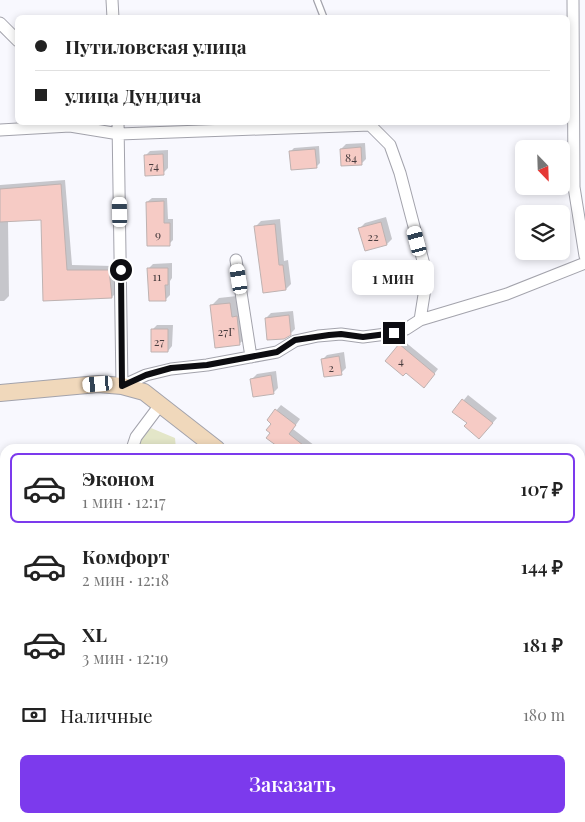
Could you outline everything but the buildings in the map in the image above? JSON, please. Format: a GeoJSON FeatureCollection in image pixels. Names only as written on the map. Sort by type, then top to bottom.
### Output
{"type":"FeatureCollection","features":[{"type":"Feature","properties":{"kind":"street"},"geometry":{"type":"LineString","coordinates":[[112,0],[113,15]]}},
{"type":"Feature","properties":{"kind":"street"},"geometry":{"type":"LineString","coordinates":[[573,0],[574,187],[585,256]]}},
{"type":"Feature","properties":{"kind":"street"},"geometry":{"type":"LineString","coordinates":[[0,23],[15,38]]}},
{"type":"Feature","properties":{"kind":"street"},"geometry":{"type":"LineString","coordinates":[[0,130],[70,126],[119,128],[307,125]]}},
{"type":"Feature","properties":{"kind":"street"},"geometry":{"type":"LineString","coordinates":[[371,125],[390,146],[400,173],[427,276],[420,320]]}},
{"type":"Feature","properties":{"kind":"street"},"geometry":{"type":"LineString","coordinates":[[119,128],[122,386]]}},
{"type":"Feature","properties":{"kind":"street"},"geometry":{"type":"LineString","coordinates":[[236,260],[251,357]]}},
{"type":"Feature","properties":{"kind":"street"},"geometry":{"type":"LineString","coordinates":[[122,386],[146,375],[171,368],[207,365],[277,352],[295,340],[341,334],[363,337],[394,333],[406,329],[420,320],[507,294],[585,263]]}},
{"type":"Feature","properties":{"kind":"street"},"geometry":{"type":"LineString","coordinates":[[0,393],[98,384],[122,386],[144,392],[210,444]]}},
{"type":"Feature","properties":{"kind":"street"},"geometry":{"type":"LineString","coordinates":[[134,444],[136,437],[160,405]]}},
{"type":"Feature","properties":{"kind":"lane"},"geometry":{"type":"LineString","coordinates":[[317,0],[323,15]]}},
{"type":"Feature","properties":{"kind":"green space"},"geometry":{"type":"Polygon","coordinates":[[[151,428],[175,438],[176,444],[139,444],[151,428]]]}},
{"type":"Feature","properties":{"kind":"route"},"geometry":{"type":"LineString","coordinates":[[121,270],[122,386],[146,375],[171,368],[207,365],[277,352],[295,340],[341,334],[363,337],[394,333]]}}]}
